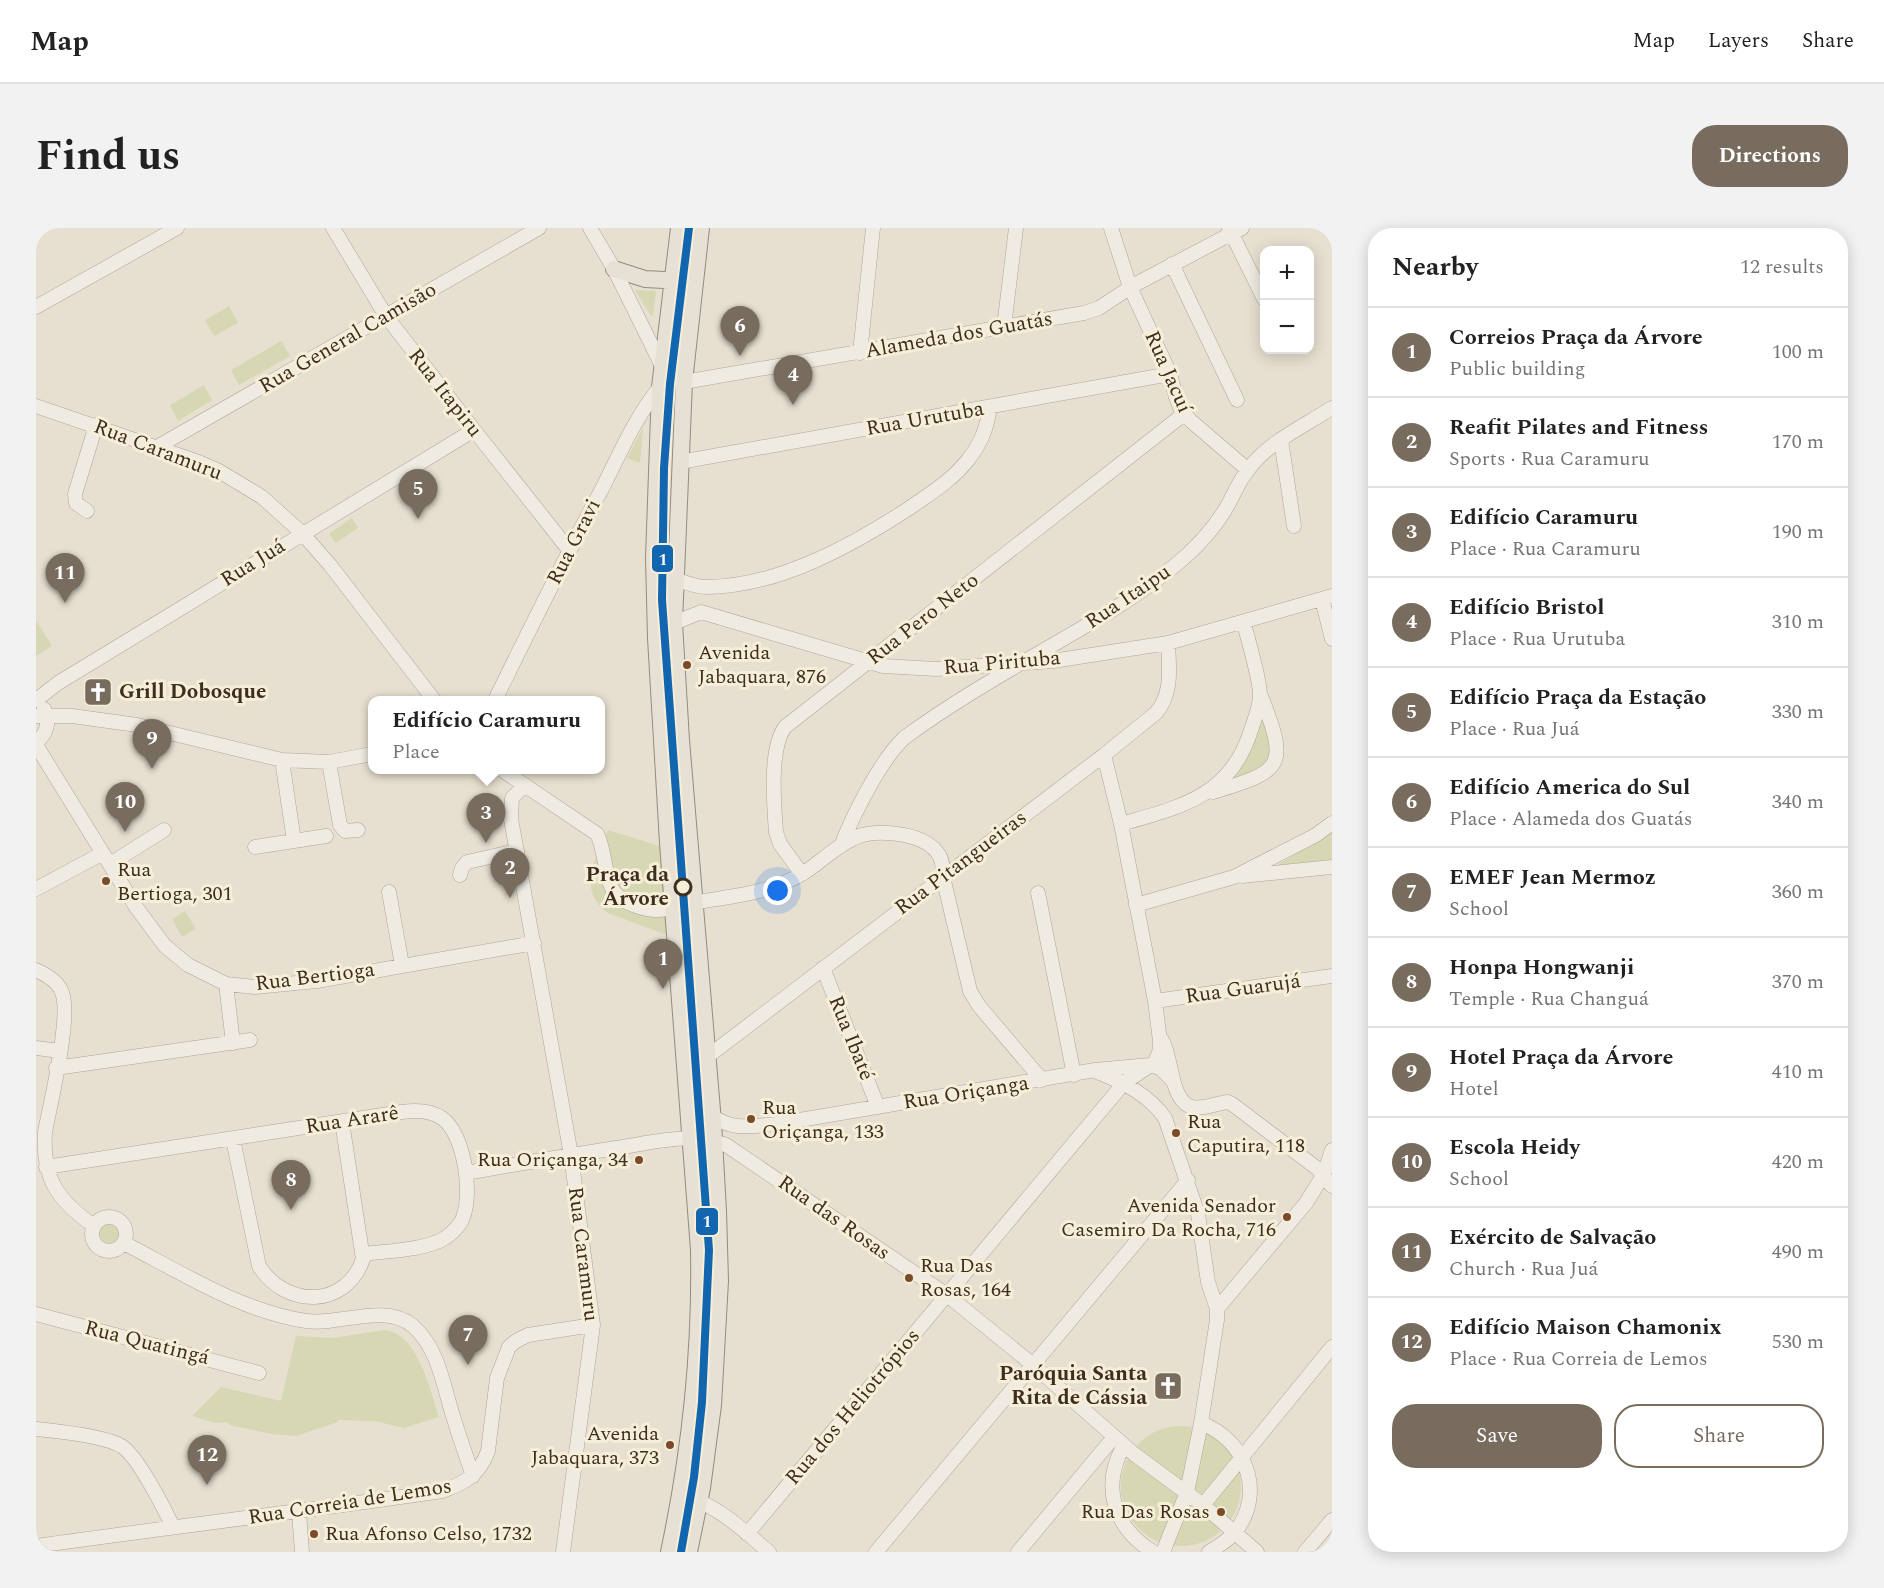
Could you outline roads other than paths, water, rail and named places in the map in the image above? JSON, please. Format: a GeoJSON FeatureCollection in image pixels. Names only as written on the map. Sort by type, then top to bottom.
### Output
{"type":"FeatureCollection","features":[{"type":"Feature","properties":{"kind":"main road"},"geometry":{"type":"LineString","coordinates":[[669,1552],[681,1497],[694,1399],[700,1281],[655,615],[654,546],[660,387],[679,228]]}},
{"type":"Feature","properties":{"kind":"main road"},"geometry":{"type":"LineString","coordinates":[[689,1552],[700,1501],[713,1405],[719,1324],[718,1211],[714,1141],[681,740],[674,623],[684,382],[701,228]]}},
{"type":"Feature","properties":{"kind":"main road"},"geometry":{"type":"LineString","coordinates":[[614,269],[645,279],[695,281]]}},
{"type":"Feature","properties":{"kind":"street"},"geometry":{"type":"LineString","coordinates":[[36,307],[177,228]]}},
{"type":"Feature","properties":{"kind":"street","name":"Rua Itapiru"},"geometry":{"type":"LineString","coordinates":[[333,228],[386,316],[570,550]]}},
{"type":"Feature","properties":{"kind":"street","name":"Rua General Camisão"},"geometry":{"type":"LineString","coordinates":[[157,447],[539,228]]}},
{"type":"Feature","properties":{"kind":"street"},"geometry":{"type":"LineString","coordinates":[[590,228],[614,269],[662,366],[678,380],[684,382]]}},
{"type":"Feature","properties":{"kind":"street"},"geometry":{"type":"LineString","coordinates":[[860,353],[873,228]]}},
{"type":"Feature","properties":{"kind":"street"},"geometry":{"type":"LineString","coordinates":[[1004,327],[1016,228]]}},
{"type":"Feature","properties":{"kind":"street","name":"Rua Jacuí"},"geometry":{"type":"LineString","coordinates":[[1111,228],[1130,287],[1170,374],[1176,397],[1184,414],[1248,470]]}},
{"type":"Feature","properties":{"kind":"street"},"geometry":{"type":"LineString","coordinates":[[1234,230],[1260,290]]}},
{"type":"Feature","properties":{"kind":"street","name":"Alameda dos Guatás"},"geometry":{"type":"LineString","coordinates":[[684,382],[1093,311],[1130,287],[1234,230]]}},
{"type":"Feature","properties":{"kind":"street"},"geometry":{"type":"LineString","coordinates":[[1172,264],[1237,400]]}},
{"type":"Feature","properties":{"kind":"street","name":"Rua Urutuba"},"geometry":{"type":"LineString","coordinates":[[680,462],[1170,374]]}},
{"type":"Feature","properties":{"kind":"street","name":"Rua Gravi"},"geometry":{"type":"LineString","coordinates":[[497,696],[633,428],[660,387]]}},
{"type":"Feature","properties":{"kind":"street","name":"Rua Caramuru"},"geometry":{"type":"LineString","coordinates":[[36,406],[196,461],[262,497],[303,533],[431,696]]}},
{"type":"Feature","properties":{"kind":"street"},"geometry":{"type":"LineString","coordinates":[[675,579],[704,587],[752,581],[829,555],[901,514],[937,490],[967,462],[985,433],[990,407]]}},
{"type":"Feature","properties":{"kind":"street","name":"Rua Itaipu"},"geometry":{"type":"LineString","coordinates":[[841,846],[857,810],[898,744],[914,731],[1020,664],[1113,610],[1174,567],[1220,518],[1248,470],[1281,440],[1332,408]]}},
{"type":"Feature","properties":{"kind":"street","name":"Rua Pero Neto"},"geometry":{"type":"LineString","coordinates":[[802,874],[780,843],[776,832],[775,756],[778,738],[785,727],[1184,414]]}},
{"type":"Feature","properties":{"kind":"street"},"geometry":{"type":"LineString","coordinates":[[87,511],[76,503],[75,494],[96,425]]}},
{"type":"Feature","properties":{"kind":"street","name":"Rua Juá"},"geometry":{"type":"LineString","coordinates":[[36,701],[58,683],[474,430]]}},
{"type":"Feature","properties":{"kind":"street"},"geometry":{"type":"LineString","coordinates":[[1281,440],[1294,526]]}},
{"type":"Feature","properties":{"kind":"street"},"geometry":{"type":"LineString","coordinates":[[674,623],[701,612],[704,587]]}},
{"type":"Feature","properties":{"kind":"street"},"geometry":{"type":"LineString","coordinates":[[1327,598],[1332,639]]}},
{"type":"Feature","properties":{"kind":"street","name":"Rua Pirituba"},"geometry":{"type":"LineString","coordinates":[[701,612],[869,662],[916,669],[1053,661],[1168,643],[1327,598]]}},
{"type":"Feature","properties":{"kind":"street"},"geometry":{"type":"LineString","coordinates":[[1121,824],[1184,806],[1205,795],[1259,776],[1270,769],[1276,760],[1276,744],[1260,693],[1244,623]]}},
{"type":"Feature","properties":{"kind":"street","name":"Rua Pitangueiras"},"geometry":{"type":"LineString","coordinates":[[708,1057],[1149,719],[1161,706],[1168,687],[1168,643]]}},
{"type":"Feature","properties":{"kind":"street"},"geometry":{"type":"LineString","coordinates":[[1205,795],[1224,780],[1247,745],[1258,709],[1260,693]]}},
{"type":"Feature","properties":{"kind":"street"},"geometry":{"type":"LineString","coordinates":[[36,701],[43,707],[45,732],[36,744]]}},
{"type":"Feature","properties":{"kind":"street"},"geometry":{"type":"LineString","coordinates":[[42,716],[72,716],[137,724],[282,760],[329,762],[368,755]]}},
{"type":"Feature","properties":{"kind":"street","name":"Rua Bertioga"},"geometry":{"type":"LineString","coordinates":[[36,744],[136,907],[165,946],[188,966],[226,984],[255,987],[317,981],[534,943]]}},
{"type":"Feature","properties":{"kind":"street"},"geometry":{"type":"LineString","coordinates":[[1104,755],[1121,824],[1155,1001],[1160,1050],[1155,1062],[1150,1065]]}},
{"type":"Feature","properties":{"kind":"street"},"geometry":{"type":"LineString","coordinates":[[282,760],[294,842]]}},
{"type":"Feature","properties":{"kind":"street"},"geometry":{"type":"LineString","coordinates":[[329,762],[340,825],[345,831],[358,830]]}},
{"type":"Feature","properties":{"kind":"street"},"geometry":{"type":"LineString","coordinates":[[508,774],[597,834],[604,852],[610,886],[618,896],[646,909],[673,908],[754,893],[778,885],[802,874],[850,840],[869,834],[905,835],[920,840],[939,854],[970,992],[979,1006],[1042,1080]]}},
{"type":"Feature","properties":{"kind":"street","name":"Rua Caramuru"},"geometry":{"type":"LineString","coordinates":[[525,785],[512,798],[511,803],[517,851],[571,1155],[593,1325],[563,1552]]}},
{"type":"Feature","properties":{"kind":"street"},"geometry":{"type":"LineString","coordinates":[[1234,877],[1316,835],[1332,823]]}},
{"type":"Feature","properties":{"kind":"street"},"geometry":{"type":"LineString","coordinates":[[36,888],[164,830]]}},
{"type":"Feature","properties":{"kind":"street"},"geometry":{"type":"LineString","coordinates":[[255,847],[326,836]]}},
{"type":"Feature","properties":{"kind":"street"},"geometry":{"type":"LineString","coordinates":[[460,875],[467,862],[517,851]]}},
{"type":"Feature","properties":{"kind":"street"},"geometry":{"type":"LineString","coordinates":[[1136,905],[1234,877],[1332,867]]}},
{"type":"Feature","properties":{"kind":"street"},"geometry":{"type":"LineString","coordinates":[[389,892],[402,965]]}},
{"type":"Feature","properties":{"kind":"street"},"geometry":{"type":"LineString","coordinates":[[1038,893],[1074,1075]]}},
{"type":"Feature","properties":{"kind":"street","name":"Rua Ibaté"},"geometry":{"type":"LineString","coordinates":[[823,968],[878,1107]]}},
{"type":"Feature","properties":{"kind":"street"},"geometry":{"type":"LineString","coordinates":[[36,970],[55,982],[61,989],[65,1016],[45,1132],[46,1167],[58,1194],[75,1212],[94,1226]]}},
{"type":"Feature","properties":{"kind":"street","name":"Rua Guarujá"},"geometry":{"type":"LineString","coordinates":[[1155,1001],[1332,976]]}},
{"type":"Feature","properties":{"kind":"street"},"geometry":{"type":"LineString","coordinates":[[226,984],[233,1043]]}},
{"type":"Feature","properties":{"kind":"street"},"geometry":{"type":"LineString","coordinates":[[1160,1036],[1165,1045],[1173,1081],[1183,1101],[1189,1106],[1228,1102],[1232,1104],[1323,1174],[1332,1186]]}},
{"type":"Feature","properties":{"kind":"street"},"geometry":{"type":"LineString","coordinates":[[56,1068],[250,1040]]}},
{"type":"Feature","properties":{"kind":"street"},"geometry":{"type":"LineString","coordinates":[[36,1048],[60,1051]]}},
{"type":"Feature","properties":{"kind":"street"},"geometry":{"type":"LineString","coordinates":[[1150,1065],[1160,1068],[1173,1081]]}},
{"type":"Feature","properties":{"kind":"street","name":"Rua Oriçanga"},"geometry":{"type":"LineString","coordinates":[[712,1116],[724,1124],[753,1126],[776,1124],[1095,1071],[1150,1065]]}},
{"type":"Feature","properties":{"kind":"street","name":"Rua dos Heliotrópios"},"geometry":{"type":"LineString","coordinates":[[747,1534],[1124,1083],[1150,1065]]}},
{"type":"Feature","properties":{"kind":"street"},"geometry":{"type":"LineString","coordinates":[[1095,1071],[1124,1083],[1158,1107],[1165,1118],[1198,1214],[1208,1282],[1217,1309],[1201,1423],[1186,1492],[1162,1552]]}},
{"type":"Feature","properties":{"kind":"street"},"geometry":{"type":"LineString","coordinates":[[1165,1118],[1173,1081]]}},
{"type":"Feature","properties":{"kind":"street","name":"Rua Ararê"},"geometry":{"type":"LineString","coordinates":[[46,1167],[415,1111],[434,1114],[444,1119],[452,1127],[460,1147],[466,1173],[465,1209],[460,1223],[442,1240],[430,1244],[363,1254]]}},
{"type":"Feature","properties":{"kind":"street"},"geometry":{"type":"LineString","coordinates":[[233,1139],[259,1266],[272,1283],[289,1293],[300,1297],[324,1296],[347,1284],[361,1264],[363,1254],[342,1122]]}},
{"type":"Feature","properties":{"kind":"street"},"geometry":{"type":"LineString","coordinates":[[736,1151],[753,1126]]}},
{"type":"Feature","properties":{"kind":"street"},"geometry":{"type":"LineString","coordinates":[[466,1173],[571,1155],[691,1139],[714,1141]]}},
{"type":"Feature","properties":{"kind":"street","name":"Rua das Rosas"},"geometry":{"type":"LineString","coordinates":[[714,1141],[736,1151],[947,1295],[1032,1364],[1119,1441],[1203,1505],[1257,1552]]}},
{"type":"Feature","properties":{"kind":"street"},"geometry":{"type":"LineString","coordinates":[[1217,1309],[1306,1203],[1323,1174],[1332,1150]]}},
{"type":"Feature","properties":{"kind":"street"},"geometry":{"type":"LineString","coordinates":[[876,1552],[1188,1180]]}},
{"type":"Feature","properties":{"kind":"street"},"geometry":{"type":"LineString","coordinates":[[106,1216],[114,1217],[121,1221],[125,1228],[124,1243],[113,1250],[101,1248],[93,1238],[94,1226],[106,1216]]}},
{"type":"Feature","properties":{"kind":"street"},"geometry":{"type":"LineString","coordinates":[[124,1243],[236,1300],[288,1318],[324,1322],[382,1315],[410,1324],[433,1351],[473,1476]]}},
{"type":"Feature","properties":{"kind":"street","name":"Rua Quatingá"},"geometry":{"type":"LineString","coordinates":[[36,1314],[258,1373]]}},
{"type":"Feature","properties":{"kind":"street","name":"Rua Correia de Lemos"},"geometry":{"type":"LineString","coordinates":[[36,1546],[299,1512],[442,1491],[458,1486],[473,1476],[486,1459],[497,1378],[509,1347],[528,1335],[593,1325]]}},
{"type":"Feature","properties":{"kind":"street"},"geometry":{"type":"LineString","coordinates":[[1203,1505],[1332,1347]]}},
{"type":"Feature","properties":{"kind":"street"},"geometry":{"type":"LineString","coordinates":[[1201,1423],[1216,1428],[1231,1441],[1242,1456],[1250,1480],[1250,1499],[1235,1532],[1209,1552]]}},
{"type":"Feature","properties":{"kind":"street"},"geometry":{"type":"LineString","coordinates":[[36,1429],[112,1442],[123,1448],[135,1462],[161,1503],[173,1527]]}},
{"type":"Feature","properties":{"kind":"street"},"geometry":{"type":"LineString","coordinates":[[1018,1552],[1119,1441]]}},
{"type":"Feature","properties":{"kind":"street"},"geometry":{"type":"LineString","coordinates":[[1119,1441],[1113,1474],[1115,1509],[1123,1525],[1138,1543],[1153,1552]]}},
{"type":"Feature","properties":{"kind":"street"},"geometry":{"type":"LineString","coordinates":[[681,1497],[700,1501],[769,1552]]}},
{"type":"Feature","properties":{"kind":"street"},"geometry":{"type":"LineString","coordinates":[[299,1512],[302,1552]]}},
{"type":"Feature","properties":{"kind":"street"},"geometry":{"type":"LineString","coordinates":[[1305,1552],[1332,1520]]}},
{"type":"Feature","properties":{"kind":"place","name":"Edifício America do Sul"},"geometry":{"type":"Point","coordinates":[740,356]}},
{"type":"Feature","properties":{"kind":"place","name":"Edifício Bristol"},"geometry":{"type":"Point","coordinates":[793,405]}},
{"type":"Feature","properties":{"kind":"place","name":"Edifício Praça da Estação"},"geometry":{"type":"Point","coordinates":[418,519]}},
{"type":"Feature","properties":{"kind":"place","name":"Exército de Salvação"},"geometry":{"type":"Point","coordinates":[65,603]}},
{"type":"Feature","properties":{"kind":"place","name":"Avenida Jabaquara, 876"},"geometry":{"type":"Point","coordinates":[687,665]}},
{"type":"Feature","properties":{"kind":"place","name":"Grill Dobosque"},"geometry":{"type":"Point","coordinates":[98,692]}},
{"type":"Feature","properties":{"kind":"place","name":"Hotel Praça da Árvore"},"geometry":{"type":"Point","coordinates":[152,769]}},
{"type":"Feature","properties":{"kind":"place","name":"Escola Heidy"},"geometry":{"type":"Point","coordinates":[125,832]}},
{"type":"Feature","properties":{"kind":"place","name":"Edifício Caramuru"},"geometry":{"type":"Point","coordinates":[486,843]}},
{"type":"Feature","properties":{"kind":"place","name":"Rua Bertioga, 301"},"geometry":{"type":"Point","coordinates":[106,881]}},
{"type":"Feature","properties":{"kind":"place","name":"Praça da Árvore"},"geometry":{"type":"Point","coordinates":[683,887]}},
{"type":"Feature","properties":{"kind":"place","name":"Reafit Pilates and Fitness"},"geometry":{"type":"Point","coordinates":[510,898]}},
{"type":"Feature","properties":{"kind":"place","name":"Correios Praça da Árvore"},"geometry":{"type":"Point","coordinates":[663,989]}},
{"type":"Feature","properties":{"kind":"place","name":"Rua Oriçanga, 133"},"geometry":{"type":"Point","coordinates":[751,1119]}},
{"type":"Feature","properties":{"kind":"place","name":"Rua Caputira, 118"},"geometry":{"type":"Point","coordinates":[1176,1133]}},
{"type":"Feature","properties":{"kind":"place","name":"Rua Oriçanga, 34"},"geometry":{"type":"Point","coordinates":[639,1160]}},
{"type":"Feature","properties":{"kind":"place","name":"Honpa Hongwanji"},"geometry":{"type":"Point","coordinates":[291,1210]}},
{"type":"Feature","properties":{"kind":"place","name":"Avenida Senador Casemiro Da Rocha, 716"},"geometry":{"type":"Point","coordinates":[1287,1217]}},
{"type":"Feature","properties":{"kind":"place","name":"Rua Das Rosas, 164"},"geometry":{"type":"Point","coordinates":[909,1278]}},
{"type":"Feature","properties":{"kind":"place","name":"EMEF Jean Mermoz"},"geometry":{"type":"Point","coordinates":[468,1365]}},
{"type":"Feature","properties":{"kind":"place","name":"Paróquia Santa Rita de Cássia"},"geometry":{"type":"Point","coordinates":[1168,1386]}},
{"type":"Feature","properties":{"kind":"place","name":"Avenida Jabaquara, 373"},"geometry":{"type":"Point","coordinates":[670,1445]}},
{"type":"Feature","properties":{"kind":"place","name":"Edifício Maison Chamonix"},"geometry":{"type":"Point","coordinates":[207,1485]}},
{"type":"Feature","properties":{"kind":"place","name":"Rua Das Rosas"},"geometry":{"type":"Point","coordinates":[1221,1512]}},
{"type":"Feature","properties":{"kind":"place","name":"Rua Afonso Celso, 1732"},"geometry":{"type":"Point","coordinates":[314,1534]}}]}
